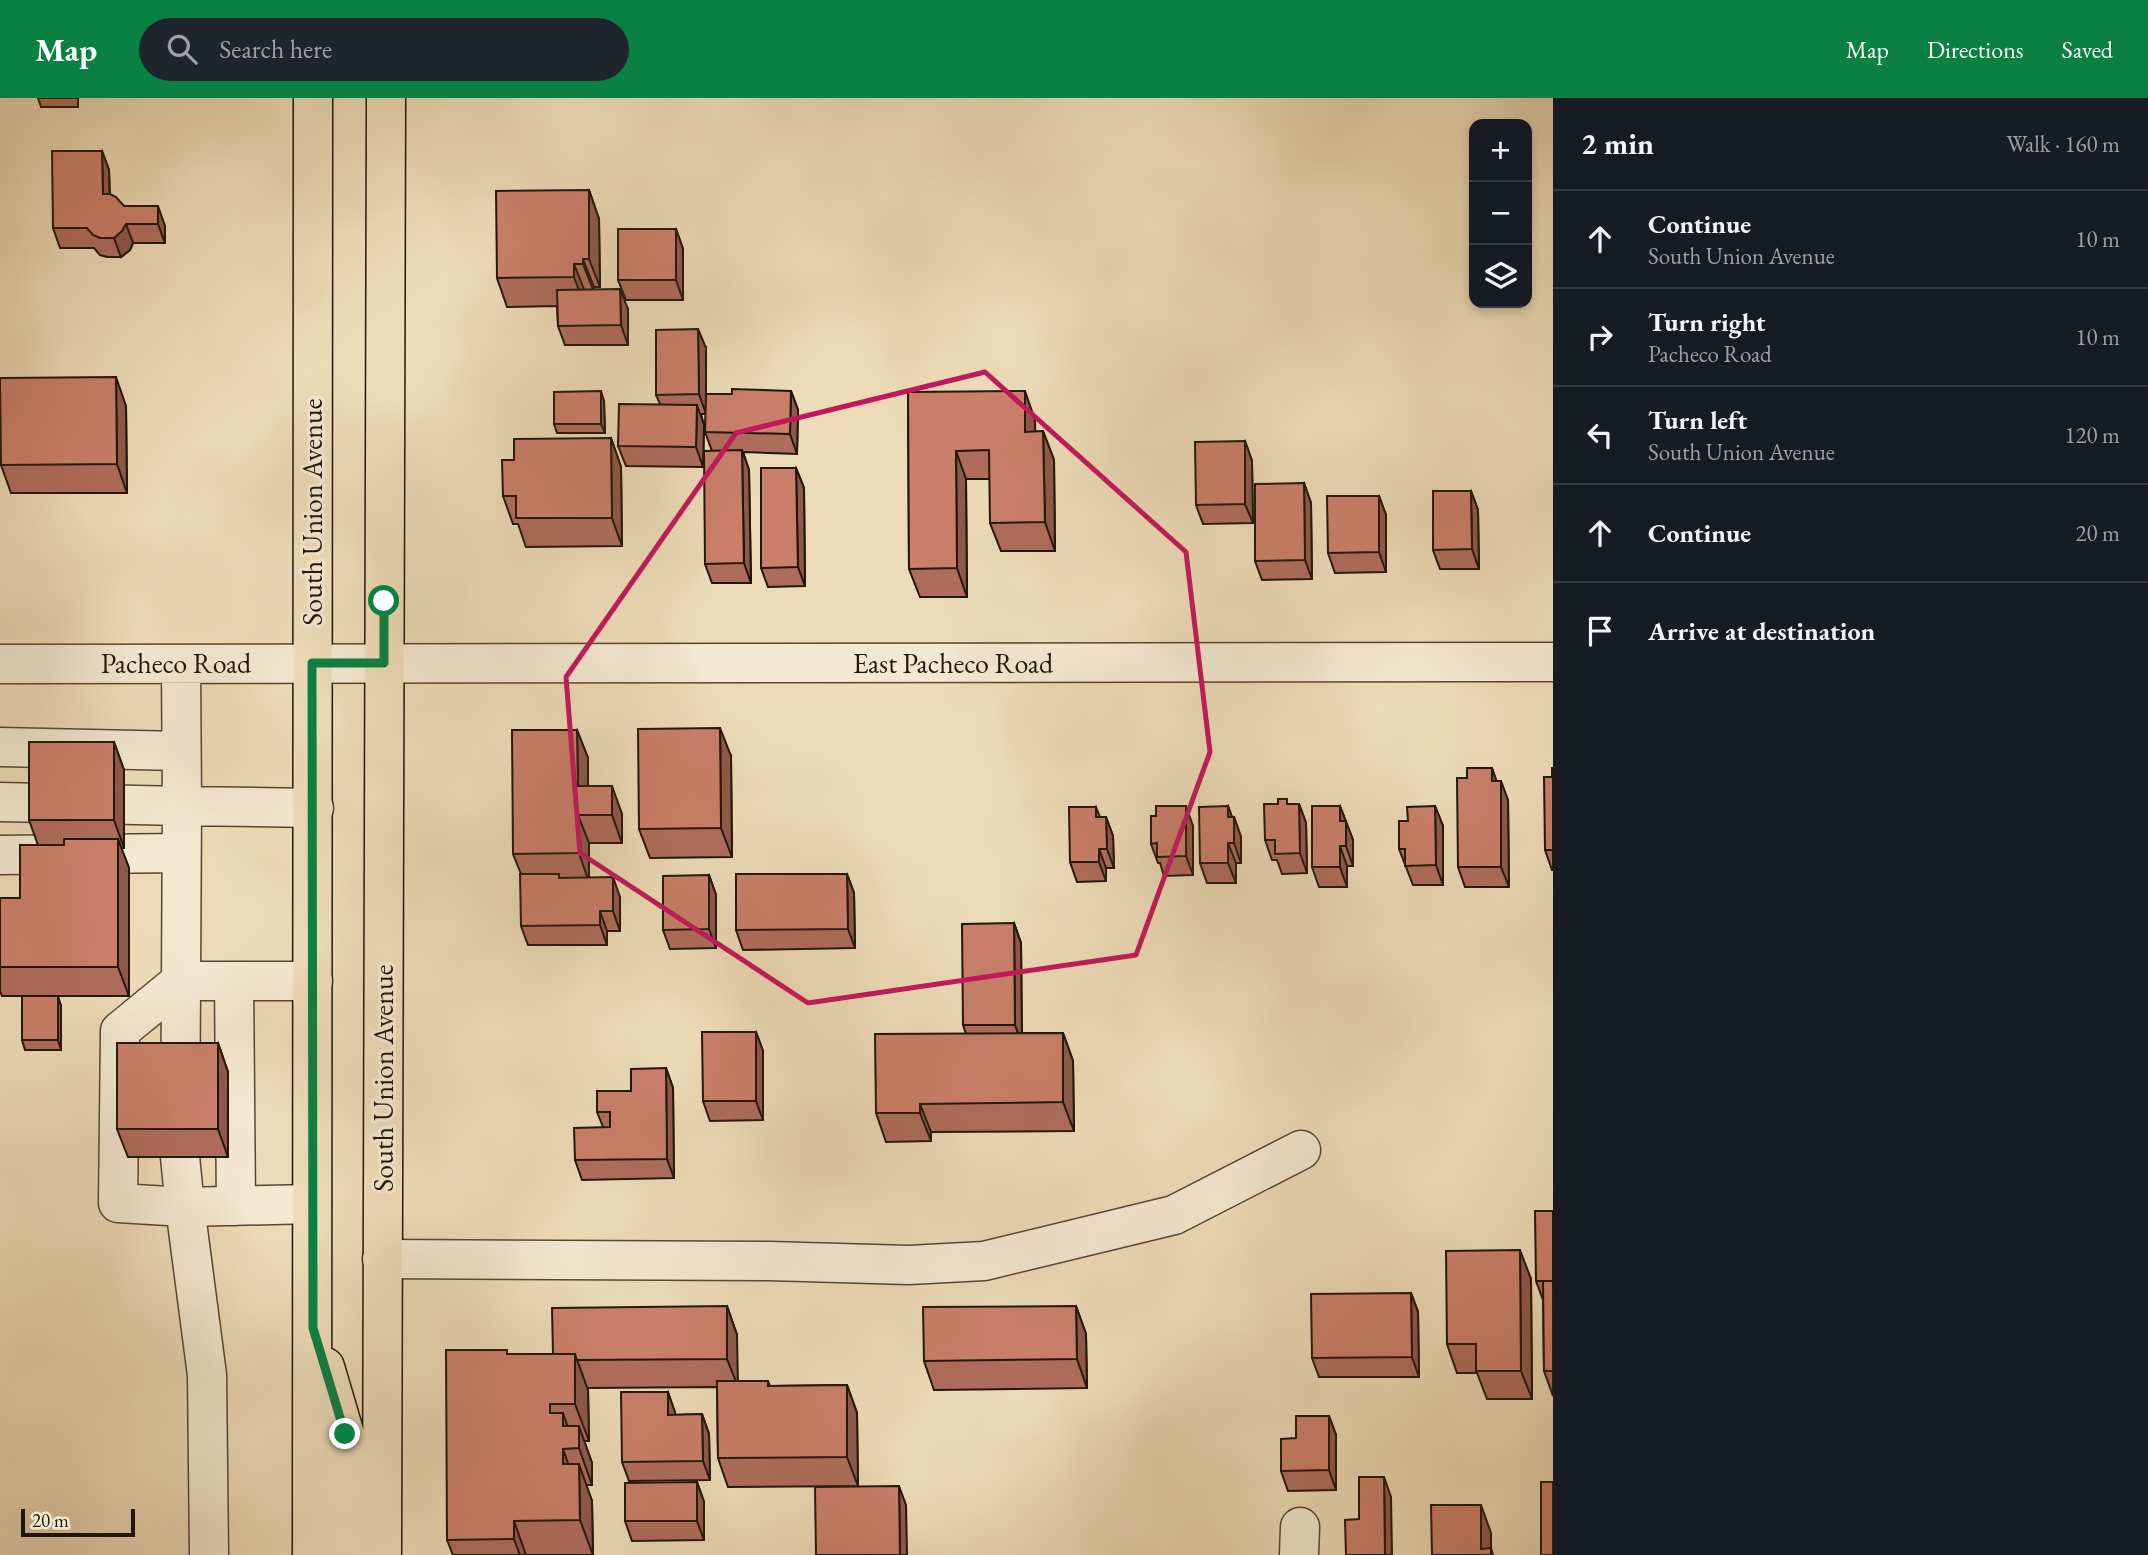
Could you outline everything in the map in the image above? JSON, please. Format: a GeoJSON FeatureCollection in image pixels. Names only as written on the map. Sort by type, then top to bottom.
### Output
{"type":"FeatureCollection","features":[{"type":"Feature","properties":{"kind":"main road","name":"South Union Avenue"},"geometry":{"type":"LineString","coordinates":[[312,1555],[313,98]]}},
{"type":"Feature","properties":{"kind":"main road","name":"South Union Avenue"},"geometry":{"type":"LineString","coordinates":[[382,1555],[382,1259],[368,663],[386,98]]}},
{"type":"Feature","properties":{"kind":"main road"},"geometry":{"type":"LineString","coordinates":[[313,1328],[345,1434],[346,1555]]}},
{"type":"Feature","properties":{"kind":"street","name":"East Pacheco Road"},"geometry":{"type":"LineString","coordinates":[[368,663],[1553,662]]}},
{"type":"Feature","properties":{"kind":"street","name":"Pacheco Road"},"geometry":{"type":"LineString","coordinates":[[0,664],[368,663]]}},
{"type":"Feature","properties":{"kind":"street"},"geometry":{"type":"LineString","coordinates":[[181,664],[180,1157],[208,1375],[209,1555]]}},
{"type":"Feature","properties":{"kind":"street"},"geometry":{"type":"LineString","coordinates":[[0,747],[181,751]]}},
{"type":"Feature","properties":{"kind":"street"},"geometry":{"type":"LineString","coordinates":[[0,802],[314,808]]}},
{"type":"Feature","properties":{"kind":"street"},"geometry":{"type":"LineString","coordinates":[[0,855],[181,853]]}},
{"type":"Feature","properties":{"kind":"street"},"geometry":{"type":"LineString","coordinates":[[312,1204],[185,1207],[118,1203],[120,1031],[181,981],[313,981]]}},
{"type":"Feature","properties":{"kind":"street"},"geometry":{"type":"LineString","coordinates":[[234,981],[236,1206]]}},
{"type":"Feature","properties":{"kind":"street"},"geometry":{"type":"LineString","coordinates":[[382,1259],[755,1261],[909,1265],[984,1261],[1174,1215],[1301,1150]]}},
{"type":"Feature","properties":{"kind":"highlighted area"},"geometry":{"type":"Polygon","coordinates":[[[985,372],[1186,552],[1210,752],[1136,955],[808,1003],[580,853],[566,677],[736,433],[985,372]]]}},
{"type":"Feature","properties":{"kind":"building"},"geometry":{"type":"Polygon","coordinates":[[[52,151],[102,151],[103,194],[116,197],[124,206],[158,206],[158,224],[126,224],[114,238],[100,238],[87,228],[53,228],[52,151]]]}},
{"type":"Feature","properties":{"kind":"building"},"geometry":{"type":"Polygon","coordinates":[[[589,190],[589,259],[583,259],[583,264],[574,264],[574,277],[497,278],[496,191],[589,190]]]}},
{"type":"Feature","properties":{"kind":"building"},"geometry":{"type":"Polygon","coordinates":[[[618,229],[676,229],[676,280],[618,280],[618,229]]]}},
{"type":"Feature","properties":{"kind":"building"},"geometry":{"type":"Polygon","coordinates":[[[620,289],[621,325],[558,326],[557,290],[620,289]]]}},
{"type":"Feature","properties":{"kind":"building"},"geometry":{"type":"Polygon","coordinates":[[[698,329],[699,394],[656,395],[656,330],[698,329]]]}},
{"type":"Feature","properties":{"kind":"building"},"geometry":{"type":"Polygon","coordinates":[[[116,377],[117,464],[1,465],[0,378],[116,377]]]}},
{"type":"Feature","properties":{"kind":"building"},"geometry":{"type":"Polygon","coordinates":[[[732,389],[791,391],[790,434],[705,432],[706,394],[732,394],[732,389]]]}},
{"type":"Feature","properties":{"kind":"building"},"geometry":{"type":"Polygon","coordinates":[[[601,391],[601,424],[554,424],[554,392],[601,391]]]}},
{"type":"Feature","properties":{"kind":"building"},"geometry":{"type":"Polygon","coordinates":[[[1025,391],[1025,432],[1043,431],[1045,522],[990,523],[989,450],[956,451],[957,568],[909,569],[908,392],[1025,391]]]}},
{"type":"Feature","properties":{"kind":"building"},"geometry":{"type":"Polygon","coordinates":[[[619,404],[697,405],[696,447],[618,446],[619,404]]]}},
{"type":"Feature","properties":{"kind":"building"},"geometry":{"type":"Polygon","coordinates":[[[611,438],[612,518],[516,518],[516,496],[503,496],[502,460],[514,460],[514,439],[611,438]]]}},
{"type":"Feature","properties":{"kind":"building"},"geometry":{"type":"Polygon","coordinates":[[[1245,441],[1245,504],[1196,505],[1195,442],[1245,441]]]}},
{"type":"Feature","properties":{"kind":"building"},"geometry":{"type":"Polygon","coordinates":[[[742,450],[744,563],[705,564],[704,451],[742,450]]]}},
{"type":"Feature","properties":{"kind":"building"},"geometry":{"type":"Polygon","coordinates":[[[761,468],[796,468],[798,567],[761,568],[761,468]]]}},
{"type":"Feature","properties":{"kind":"building"},"geometry":{"type":"Polygon","coordinates":[[[1304,483],[1305,560],[1255,561],[1255,484],[1304,483]]]}},
{"type":"Feature","properties":{"kind":"building"},"geometry":{"type":"Polygon","coordinates":[[[1433,491],[1471,491],[1472,549],[1433,550],[1433,491]]]}},
{"type":"Feature","properties":{"kind":"building"},"geometry":{"type":"Polygon","coordinates":[[[1327,496],[1379,496],[1379,552],[1328,553],[1327,496]]]}},
{"type":"Feature","properties":{"kind":"building"},"geometry":{"type":"Polygon","coordinates":[[[720,728],[721,828],[639,829],[638,729],[720,728]]]}},
{"type":"Feature","properties":{"kind":"building"},"geometry":{"type":"Polygon","coordinates":[[[512,730],[577,730],[578,786],[612,786],[612,815],[578,815],[579,853],[513,854],[512,730]]]}},
{"type":"Feature","properties":{"kind":"building"},"geometry":{"type":"Polygon","coordinates":[[[29,742],[114,742],[114,820],[29,820],[29,742]]]}},
{"type":"Feature","properties":{"kind":"building"},"geometry":{"type":"Polygon","coordinates":[[[1467,768],[1492,768],[1492,781],[1501,781],[1501,867],[1458,867],[1457,778],[1467,778],[1467,768]]]}},
{"type":"Feature","properties":{"kind":"building"},"geometry":{"type":"Polygon","coordinates":[[[1552,768],[1553,850],[1545,850],[1544,777],[1552,777],[1552,768]]]}},
{"type":"Feature","properties":{"kind":"building"},"geometry":{"type":"Polygon","coordinates":[[[1278,799],[1287,799],[1287,804],[1299,804],[1300,853],[1275,854],[1275,840],[1265,840],[1264,804],[1278,804],[1278,799]]]}},
{"type":"Feature","properties":{"kind":"building"},"geometry":{"type":"Polygon","coordinates":[[[1156,806],[1186,806],[1186,856],[1157,857],[1157,843],[1151,844],[1151,816],[1156,816],[1156,806]]]}},
{"type":"Feature","properties":{"kind":"building"},"geometry":{"type":"Polygon","coordinates":[[[1228,806],[1228,817],[1234,817],[1234,843],[1228,843],[1228,863],[1200,863],[1199,807],[1228,806]]]}},
{"type":"Feature","properties":{"kind":"building"},"geometry":{"type":"Polygon","coordinates":[[[1312,806],[1340,806],[1340,821],[1346,821],[1346,846],[1340,846],[1340,867],[1312,867],[1312,806]]]}},
{"type":"Feature","properties":{"kind":"building"},"geometry":{"type":"Polygon","coordinates":[[[1435,806],[1436,865],[1405,866],[1405,849],[1399,849],[1399,821],[1408,821],[1407,807],[1435,806]]]}},
{"type":"Feature","properties":{"kind":"building"},"geometry":{"type":"Polygon","coordinates":[[[1069,807],[1096,807],[1096,817],[1106,817],[1107,849],[1099,849],[1099,862],[1070,862],[1069,807]]]}},
{"type":"Feature","properties":{"kind":"building"},"geometry":{"type":"Polygon","coordinates":[[[64,839],[118,839],[118,967],[0,967],[0,898],[20,898],[20,845],[64,845],[64,839]]]}},
{"type":"Feature","properties":{"kind":"building"},"geometry":{"type":"Polygon","coordinates":[[[520,874],[559,874],[559,878],[613,877],[613,911],[600,911],[600,925],[521,926],[520,874]]]}},
{"type":"Feature","properties":{"kind":"building"},"geometry":{"type":"Polygon","coordinates":[[[736,874],[847,874],[848,929],[736,930],[736,874]]]}},
{"type":"Feature","properties":{"kind":"building"},"geometry":{"type":"Polygon","coordinates":[[[709,875],[709,929],[663,930],[663,876],[709,875]]]}},
{"type":"Feature","properties":{"kind":"building"},"geometry":{"type":"Polygon","coordinates":[[[1014,923],[1015,1025],[963,1025],[962,924],[1014,923]]]}},
{"type":"Feature","properties":{"kind":"building"},"geometry":{"type":"Polygon","coordinates":[[[22,996],[58,996],[58,1040],[22,1040],[22,996]]]}},
{"type":"Feature","properties":{"kind":"building"},"geometry":{"type":"Polygon","coordinates":[[[702,1032],[756,1032],[756,1101],[703,1101],[702,1032]]]}},
{"type":"Feature","properties":{"kind":"building"},"geometry":{"type":"Polygon","coordinates":[[[1063,1033],[1063,1102],[920,1104],[920,1113],[876,1113],[875,1034],[1063,1033]]]}},
{"type":"Feature","properties":{"kind":"building"},"geometry":{"type":"Polygon","coordinates":[[[117,1043],[218,1043],[218,1129],[117,1129],[117,1043]]]}},
{"type":"Feature","properties":{"kind":"building"},"geometry":{"type":"Polygon","coordinates":[[[666,1068],[667,1159],[575,1160],[574,1128],[610,1127],[610,1112],[597,1112],[597,1091],[631,1091],[631,1069],[666,1068]]]}},
{"type":"Feature","properties":{"kind":"building"},"geometry":{"type":"Polygon","coordinates":[[[1535,1211],[1553,1211],[1553,1281],[1536,1281],[1535,1211]]]}},
{"type":"Feature","properties":{"kind":"building"},"geometry":{"type":"Polygon","coordinates":[[[1520,1250],[1521,1371],[1476,1371],[1476,1344],[1447,1344],[1446,1251],[1520,1250]]]}},
{"type":"Feature","properties":{"kind":"building"},"geometry":{"type":"Polygon","coordinates":[[[1543,1281],[1553,1281],[1553,1371],[1544,1371],[1543,1281]]]}},
{"type":"Feature","properties":{"kind":"building"},"geometry":{"type":"Polygon","coordinates":[[[1411,1293],[1412,1357],[1312,1358],[1311,1294],[1411,1293]]]}},
{"type":"Feature","properties":{"kind":"building"},"geometry":{"type":"Polygon","coordinates":[[[727,1306],[727,1359],[577,1360],[575,1354],[553,1354],[552,1308],[727,1306]]]}},
{"type":"Feature","properties":{"kind":"building"},"geometry":{"type":"Polygon","coordinates":[[[1076,1306],[1077,1359],[924,1361],[923,1307],[1076,1306]]]}},
{"type":"Feature","properties":{"kind":"building"},"geometry":{"type":"Polygon","coordinates":[[[446,1350],[507,1350],[507,1354],[575,1354],[575,1404],[550,1404],[550,1413],[563,1413],[563,1426],[579,1426],[579,1448],[563,1449],[563,1464],[579,1464],[580,1520],[514,1521],[514,1539],[447,1540],[446,1350]]]}},
{"type":"Feature","properties":{"kind":"building"},"geometry":{"type":"Polygon","coordinates":[[[717,1381],[768,1381],[768,1386],[847,1385],[847,1457],[718,1458],[717,1381]]]}},
{"type":"Feature","properties":{"kind":"building"},"geometry":{"type":"Polygon","coordinates":[[[621,1392],[668,1392],[668,1415],[702,1414],[703,1461],[622,1462],[621,1392]]]}},
{"type":"Feature","properties":{"kind":"building"},"geometry":{"type":"Polygon","coordinates":[[[1296,1416],[1329,1416],[1329,1470],[1281,1471],[1281,1439],[1296,1438],[1296,1416]]]}},
{"type":"Feature","properties":{"kind":"building"},"geometry":{"type":"Polygon","coordinates":[[[1359,1477],[1384,1477],[1385,1555],[1346,1555],[1345,1520],[1359,1519],[1359,1477]]]}},
{"type":"Feature","properties":{"kind":"building"},"geometry":{"type":"Polygon","coordinates":[[[697,1482],[697,1521],[625,1521],[625,1483],[697,1482]]]}},
{"type":"Feature","properties":{"kind":"building"},"geometry":{"type":"Polygon","coordinates":[[[1541,1482],[1553,1482],[1553,1555],[1541,1555],[1541,1482]]]}},
{"type":"Feature","properties":{"kind":"building"},"geometry":{"type":"Polygon","coordinates":[[[899,1486],[900,1555],[816,1555],[815,1487],[899,1486]]]}},
{"type":"Feature","properties":{"kind":"building"},"geometry":{"type":"Polygon","coordinates":[[[1431,1505],[1481,1505],[1481,1549],[1491,1548],[1491,1555],[1432,1555],[1431,1505]]]}},
{"type":"Feature","properties":{"kind":"route"},"geometry":{"type":"LineString","coordinates":[[345,1434],[313,1328],[312,663],[384,663],[384,601]]}}]}
